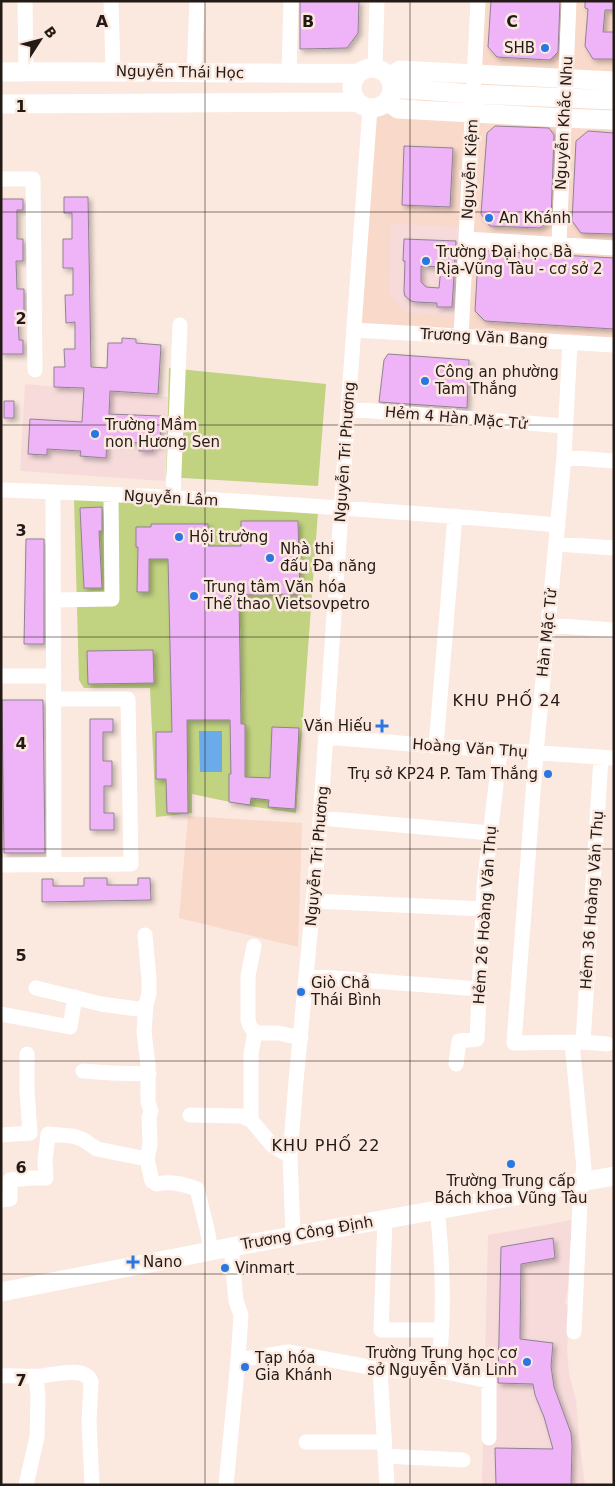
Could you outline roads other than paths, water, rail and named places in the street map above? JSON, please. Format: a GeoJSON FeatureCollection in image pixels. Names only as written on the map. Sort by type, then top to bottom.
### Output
{"type":"FeatureCollection","features":[{"type":"Feature","properties":{"kind":"main road","name":"Nguyễn Thái Học"},"geometry":{"type":"LineString","coordinates":[[1,104],[376,88],[400,70],[614,81]]}},
{"type":"Feature","properties":{"kind":"main road","name":"Nguyễn Thái Học"},"geometry":{"type":"LineString","coordinates":[[1,72],[289,73],[376,88],[398,109],[564,98],[614,100]]}},
{"type":"Feature","properties":{"kind":"main road","name":"Nguyễn Thái Học"},"geometry":{"type":"LineString","coordinates":[[473,103],[563,118],[614,120]]}},
{"type":"Feature","properties":{"kind":"main road","name":"Trương Công Định"},"geometry":{"type":"LineString","coordinates":[[1,1292],[614,1176]]}},
{"type":"Feature","properties":{"kind":"street"},"geometry":{"type":"LineString","coordinates":[[25,1],[26,72]]}},
{"type":"Feature","properties":{"kind":"street"},"geometry":{"type":"LineString","coordinates":[[111,1],[113,71]]}},
{"type":"Feature","properties":{"kind":"street"},"geometry":{"type":"LineString","coordinates":[[194,73],[197,1]]}},
{"type":"Feature","properties":{"kind":"street"},"geometry":{"type":"LineString","coordinates":[[289,73],[291,1]]}},
{"type":"Feature","properties":{"kind":"street","name":"Nguyễn Tri Phương"},"geometry":{"type":"LineString","coordinates":[[293,1236],[290,1156],[314,901],[354,330],[376,88],[377,1]]}},
{"type":"Feature","properties":{"kind":"street","name":"Nguyễn Kiệm"},"geometry":{"type":"LineString","coordinates":[[461,337],[478,1]]}},
{"type":"Feature","properties":{"kind":"street","name":"Nguyễn Khắc Nhu"},"geometry":{"type":"LineString","coordinates":[[558,244],[569,1]]}},
{"type":"Feature","properties":{"kind":"street"},"geometry":{"type":"LineString","coordinates":[[1,180],[33,179],[35,370]]}},
{"type":"Feature","properties":{"kind":"street"},"geometry":{"type":"LineString","coordinates":[[466,239],[614,248]]}},
{"type":"Feature","properties":{"kind":"street"},"geometry":{"type":"LineString","coordinates":[[172,497],[180,325]]}},
{"type":"Feature","properties":{"kind":"street","name":"Trương Văn Bang"},"geometry":{"type":"LineString","coordinates":[[354,330],[614,345]]}},
{"type":"Feature","properties":{"kind":"street","name":"Hàn Mặc Tử"},"geometry":{"type":"LineString","coordinates":[[570,342],[564,457],[536,753],[514,1043],[577,1042]]}},
{"type":"Feature","properties":{"kind":"street","name":"Hẻm 4 Hàn Mặc Tử"},"geometry":{"type":"LineString","coordinates":[[348,409],[565,426]]}},
{"type":"Feature","properties":{"kind":"street"},"geometry":{"type":"LineString","coordinates":[[564,457],[614,461]]}},
{"type":"Feature","properties":{"kind":"street","name":"Nguyễn Lâm"},"geometry":{"type":"LineString","coordinates":[[1,490],[172,497],[455,516],[558,525]]}},
{"type":"Feature","properties":{"kind":"street"},"geometry":{"type":"LineString","coordinates":[[54,492],[54,865]]}},
{"type":"Feature","properties":{"kind":"street"},"geometry":{"type":"LineString","coordinates":[[54,600],[112,599],[111,495]]}},
{"type":"Feature","properties":{"kind":"street"},"geometry":{"type":"LineString","coordinates":[[436,746],[455,516]]}},
{"type":"Feature","properties":{"kind":"street"},"geometry":{"type":"LineString","coordinates":[[556,544],[614,548]]}},
{"type":"Feature","properties":{"kind":"street"},"geometry":{"type":"LineString","coordinates":[[547,625],[614,630]]}},
{"type":"Feature","properties":{"kind":"street"},"geometry":{"type":"LineString","coordinates":[[1,676],[54,676]]}},
{"type":"Feature","properties":{"kind":"street"},"geometry":{"type":"LineString","coordinates":[[1,865],[131,864],[128,699],[55,699]]}},
{"type":"Feature","properties":{"kind":"street","name":"Hoàng Văn Thụ"},"geometry":{"type":"LineString","coordinates":[[326,737],[608,758]]}},
{"type":"Feature","properties":{"kind":"street","name":"Hẻm 26 Hoàng Văn Thụ"},"geometry":{"type":"LineString","coordinates":[[456,1064],[459,1041],[477,1040],[483,909],[500,751]]}},
{"type":"Feature","properties":{"kind":"street","name":"Hẻm 36 Hoàng Văn Thụ"},"geometry":{"type":"LineString","coordinates":[[574,1332],[581,1182],[584,1169],[577,1042],[608,758]]}},
{"type":"Feature","properties":{"kind":"street"},"geometry":{"type":"LineString","coordinates":[[320,818],[490,833]]}},
{"type":"Feature","properties":{"kind":"street"},"geometry":{"type":"LineString","coordinates":[[314,901],[483,909]]}},
{"type":"Feature","properties":{"kind":"street"},"geometry":{"type":"LineString","coordinates":[[145,935],[149,994],[145,1010],[144,1032],[148,1074],[148,1102],[151,1111],[150,1144],[147,1159],[152,1181],[157,1184],[166,1182],[185,1184],[197,1189],[211,1251]]}},
{"type":"Feature","properties":{"kind":"street"},"geometry":{"type":"LineString","coordinates":[[250,1120],[251,1053],[255,1033],[248,1020],[248,976],[254,946]]}},
{"type":"Feature","properties":{"kind":"street"},"geometry":{"type":"LineString","coordinates":[[307,976],[479,988]]}},
{"type":"Feature","properties":{"kind":"street"},"geometry":{"type":"LineString","coordinates":[[36,988],[100,1004],[145,1010]]}},
{"type":"Feature","properties":{"kind":"street"},"geometry":{"type":"LineString","coordinates":[[1,1014],[70,1026],[75,998]]}},
{"type":"Feature","properties":{"kind":"street"},"geometry":{"type":"LineString","coordinates":[[255,1033],[278,1033],[301,1038]]}},
{"type":"Feature","properties":{"kind":"street"},"geometry":{"type":"LineString","coordinates":[[577,1042],[607,1044]]}},
{"type":"Feature","properties":{"kind":"street"},"geometry":{"type":"LineString","coordinates":[[1,1135],[30,1133],[27,1054]]}},
{"type":"Feature","properties":{"kind":"street"},"geometry":{"type":"LineString","coordinates":[[83,1071],[148,1074]]}},
{"type":"Feature","properties":{"kind":"street"},"geometry":{"type":"LineString","coordinates":[[190,1115],[241,1116],[250,1120],[272,1145],[290,1156]]}},
{"type":"Feature","properties":{"kind":"street"},"geometry":{"type":"LineString","coordinates":[[1,1200],[10,1199],[10,1180],[46,1178],[45,1162],[48,1134],[72,1136],[82,1139],[96,1149],[147,1159]]}},
{"type":"Feature","properties":{"kind":"street"},"geometry":{"type":"LineString","coordinates":[[438,1209],[442,1276],[442,1340],[438,1370]]}},
{"type":"Feature","properties":{"kind":"street"},"geometry":{"type":"LineString","coordinates":[[385,1218],[381,1330],[441,1330]]}},
{"type":"Feature","properties":{"kind":"street"},"geometry":{"type":"LineString","coordinates":[[226,1485],[241,1315],[236,1301],[231,1247]]}},
{"type":"Feature","properties":{"kind":"street"},"geometry":{"type":"LineString","coordinates":[[238,1360],[288,1352],[380,1369],[398,1371],[431,1369],[489,1381],[489,1438]]}},
{"type":"Feature","properties":{"kind":"street"},"geometry":{"type":"LineString","coordinates":[[380,1369],[387,1485]]}},
{"type":"Feature","properties":{"kind":"street"},"geometry":{"type":"LineString","coordinates":[[1,1376],[36,1376],[77,1372],[90,1377],[89,1422],[92,1485]]}},
{"type":"Feature","properties":{"kind":"street"},"geometry":{"type":"LineString","coordinates":[[26,1485],[37,1437],[38,1396],[36,1376]]}},
{"type":"Feature","properties":{"kind":"street"},"geometry":{"type":"LineString","coordinates":[[306,1442],[384,1449],[463,1460]]}},
{"type":"Feature","properties":{"kind":"water"},"geometry":{"type":"Polygon","coordinates":[[[199,731],[222,731],[222,772],[200,772],[199,731]]]}},
{"type":"Feature","properties":{"kind":"place","name":"SHB"},"geometry":{"type":"Point","coordinates":[545,48]}},
{"type":"Feature","properties":{"kind":"place","name":"An Khánh"},"geometry":{"type":"Point","coordinates":[489,218]}},
{"type":"Feature","properties":{"kind":"place","name":"Trường Đại học Bà Rịa-Vũng Tàu - cơ sở 2"},"geometry":{"type":"Point","coordinates":[426,261]}},
{"type":"Feature","properties":{"kind":"place","name":"Công an phường Tam Thắng"},"geometry":{"type":"Point","coordinates":[425,381]}},
{"type":"Feature","properties":{"kind":"place","name":"Trường Mầm non Hương Sen"},"geometry":{"type":"Point","coordinates":[95,434]}},
{"type":"Feature","properties":{"kind":"place","name":"Hội trường"},"geometry":{"type":"Point","coordinates":[179,537]}},
{"type":"Feature","properties":{"kind":"place","name":"Nhà thi đấu Đa năng"},"geometry":{"type":"Point","coordinates":[270,558]}},
{"type":"Feature","properties":{"kind":"place","name":"Trung tâm Văn hóa Thể thao Vietsovpetro"},"geometry":{"type":"Point","coordinates":[194,596]}},
{"type":"Feature","properties":{"kind":"place","name":"Văn Hiếu"},"geometry":{"type":"Point","coordinates":[382,726]}},
{"type":"Feature","properties":{"kind":"place","name":"Trụ sở KP24 P. Tam Thắng"},"geometry":{"type":"Point","coordinates":[548,774]}},
{"type":"Feature","properties":{"kind":"place","name":"Giò Chả Thái Bình"},"geometry":{"type":"Point","coordinates":[301,992]}},
{"type":"Feature","properties":{"kind":"place","name":"Trường Trung cấp Bách khoa Vũng Tàu"},"geometry":{"type":"Point","coordinates":[511,1164]}},
{"type":"Feature","properties":{"kind":"place","name":"Nano"},"geometry":{"type":"Point","coordinates":[133,1262]}},
{"type":"Feature","properties":{"kind":"place","name":"Vinmart"},"geometry":{"type":"Point","coordinates":[225,1268]}},
{"type":"Feature","properties":{"kind":"place","name":"Trường Trung học cơ sở Nguyễn Văn Linh"},"geometry":{"type":"Point","coordinates":[527,1362]}},
{"type":"Feature","properties":{"kind":"place","name":"Tạp hóa Gia Khánh"},"geometry":{"type":"Point","coordinates":[245,1367]}},
{"type":"Feature","properties":{"kind":"district","name":"KHU PHỐ 24"},"geometry":{"type":"Point","coordinates":[507,700]}},
{"type":"Feature","properties":{"kind":"district","name":"KHU PHỐ 22"},"geometry":{"type":"Point","coordinates":[326,1145]}}]}
